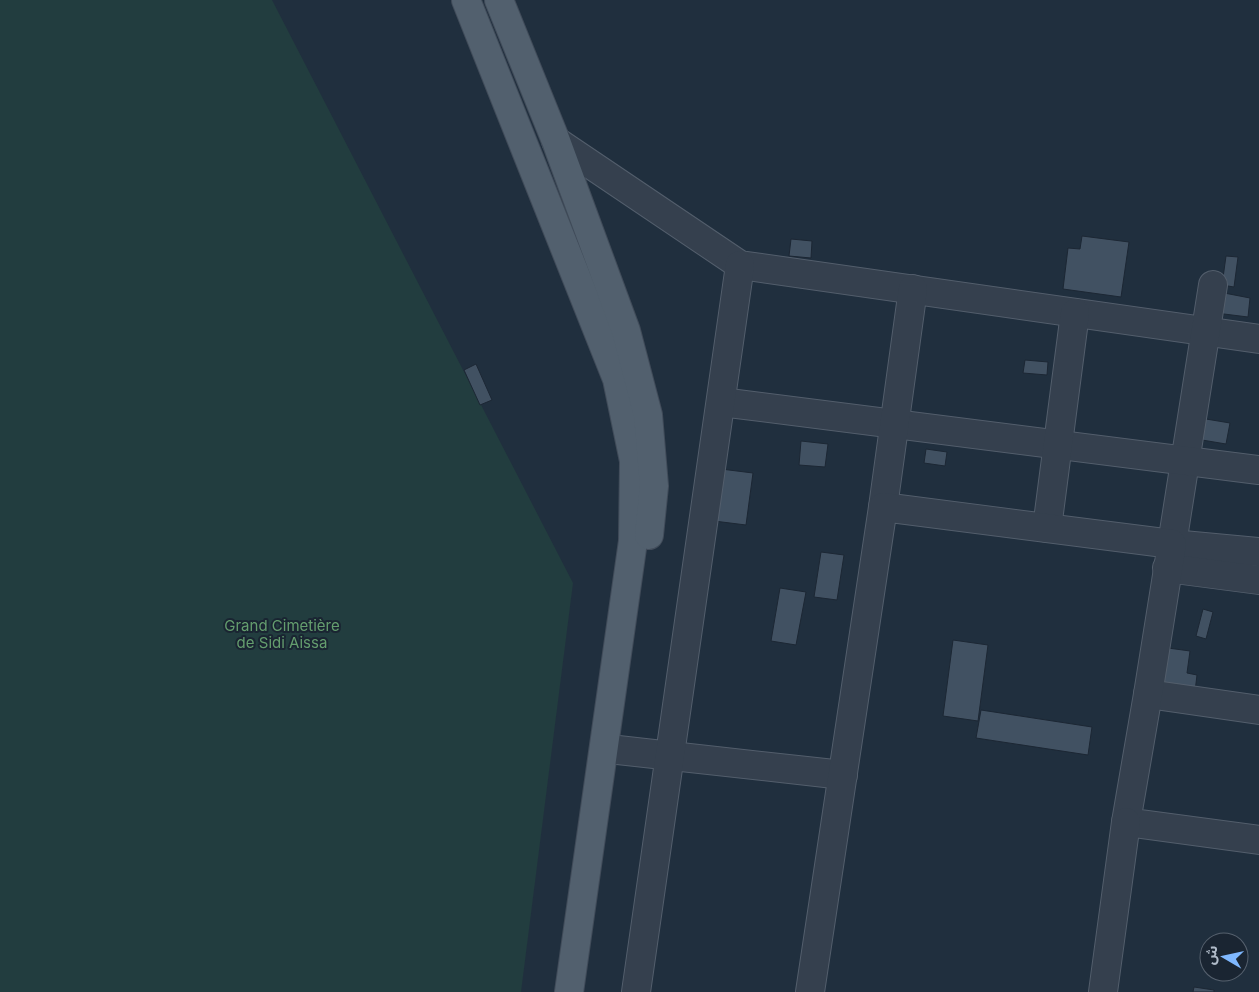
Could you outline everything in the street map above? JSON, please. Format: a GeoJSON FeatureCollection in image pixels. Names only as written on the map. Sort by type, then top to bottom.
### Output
{"type":"FeatureCollection","features":[{"type":"Feature","properties":{"kind":"main road"},"geometry":{"type":"LineString","coordinates":[[466,0],[617,379],[634,461],[633,541],[569,992]]}},
{"type":"Feature","properties":{"kind":"main road"},"geometry":{"type":"LineString","coordinates":[[499,0],[556,141],[626,331],[648,415],[654,486],[642,591],[584,992]]}},
{"type":"Feature","properties":{"kind":"street"},"geometry":{"type":"LineString","coordinates":[[556,141],[740,265],[1259,339]]}},
{"type":"Feature","properties":{"kind":"street"},"geometry":{"type":"LineString","coordinates":[[636,992],[740,265]]}},
{"type":"Feature","properties":{"kind":"street"},"geometry":{"type":"LineString","coordinates":[[1103,992],[1126,822],[1212,285]]}},
{"type":"Feature","properties":{"kind":"street"},"geometry":{"type":"LineString","coordinates":[[810,992],[883,507],[913,290]]}},
{"type":"Feature","properties":{"kind":"street"},"geometry":{"type":"LineString","coordinates":[[1046,528],[1076,313]]}},
{"type":"Feature","properties":{"kind":"street"},"geometry":{"type":"LineString","coordinates":[[721,402],[1259,470]]}},
{"type":"Feature","properties":{"kind":"street"},"geometry":{"type":"LineString","coordinates":[[883,507],[1046,528],[1169,556],[1259,580]]}},
{"type":"Feature","properties":{"kind":"street"},"geometry":{"type":"LineString","coordinates":[[1169,556],[1259,552]]}},
{"type":"Feature","properties":{"kind":"street"},"geometry":{"type":"LineString","coordinates":[[1148,694],[1259,710]]}},
{"type":"Feature","properties":{"kind":"street"},"geometry":{"type":"LineString","coordinates":[[618,750],[843,775]]}},
{"type":"Feature","properties":{"kind":"street"},"geometry":{"type":"LineString","coordinates":[[1126,822],[1259,840]]}},
{"type":"Feature","properties":{"kind":"green space","name":"Grand Cimetière de Sidi Aissa"},"geometry":{"type":"Polygon","coordinates":[[[0,0],[272,0],[573,583],[521,992],[0,992],[0,0]]]}},
{"type":"Feature","properties":{"kind":"building"},"geometry":{"type":"Polygon","coordinates":[[[1082,236],[1129,242],[1121,297],[1063,289],[1068,248],[1080,249],[1082,236]]]}},
{"type":"Feature","properties":{"kind":"building"},"geometry":{"type":"Polygon","coordinates":[[[791,239],[812,241],[811,258],[789,256],[791,239]]]}},
{"type":"Feature","properties":{"kind":"building"},"geometry":{"type":"Polygon","coordinates":[[[1226,256],[1238,257],[1234,287],[1222,285],[1226,256]]]}},
{"type":"Feature","properties":{"kind":"building"},"geometry":{"type":"Polygon","coordinates":[[[1219,292],[1250,298],[1248,317],[1216,313],[1219,292]]]}},
{"type":"Feature","properties":{"kind":"building"},"geometry":{"type":"Polygon","coordinates":[[[1025,360],[1048,362],[1047,375],[1023,373],[1025,360]]]}},
{"type":"Feature","properties":{"kind":"building"},"geometry":{"type":"Polygon","coordinates":[[[476,364],[492,400],[480,405],[464,370],[476,364]]]}},
{"type":"Feature","properties":{"kind":"building"},"geometry":{"type":"Polygon","coordinates":[[[1200,418],[1230,423],[1226,444],[1196,439],[1200,418]]]}},
{"type":"Feature","properties":{"kind":"building"},"geometry":{"type":"Polygon","coordinates":[[[801,441],[828,444],[825,467],[799,465],[801,441]]]}},
{"type":"Feature","properties":{"kind":"building"},"geometry":{"type":"Polygon","coordinates":[[[926,449],[947,452],[945,466],[924,463],[926,449]]]}},
{"type":"Feature","properties":{"kind":"building"},"geometry":{"type":"Polygon","coordinates":[[[721,469],[753,473],[746,525],[714,521],[721,469]]]}},
{"type":"Feature","properties":{"kind":"building"},"geometry":{"type":"Polygon","coordinates":[[[821,552],[844,555],[837,600],[814,597],[821,552]]]}},
{"type":"Feature","properties":{"kind":"building"},"geometry":{"type":"Polygon","coordinates":[[[780,588],[806,592],[796,645],[771,641],[780,588]]]}},
{"type":"Feature","properties":{"kind":"building"},"geometry":{"type":"Polygon","coordinates":[[[1203,609],[1213,612],[1206,639],[1196,636],[1203,609]]]}},
{"type":"Feature","properties":{"kind":"building"},"geometry":{"type":"Polygon","coordinates":[[[953,640],[988,645],[978,721],[943,716],[953,640]]]}},
{"type":"Feature","properties":{"kind":"building"},"geometry":{"type":"Polygon","coordinates":[[[1168,648],[1190,651],[1187,673],[1197,675],[1194,700],[1162,696],[1168,648]]]}},
{"type":"Feature","properties":{"kind":"building"},"geometry":{"type":"Polygon","coordinates":[[[981,710],[1092,727],[1088,755],[976,738],[981,710]]]}},
{"type":"Feature","properties":{"kind":"building"},"geometry":{"type":"Polygon","coordinates":[[[1194,987],[1214,990],[1214,992],[1193,992],[1194,987]]]}}]}
